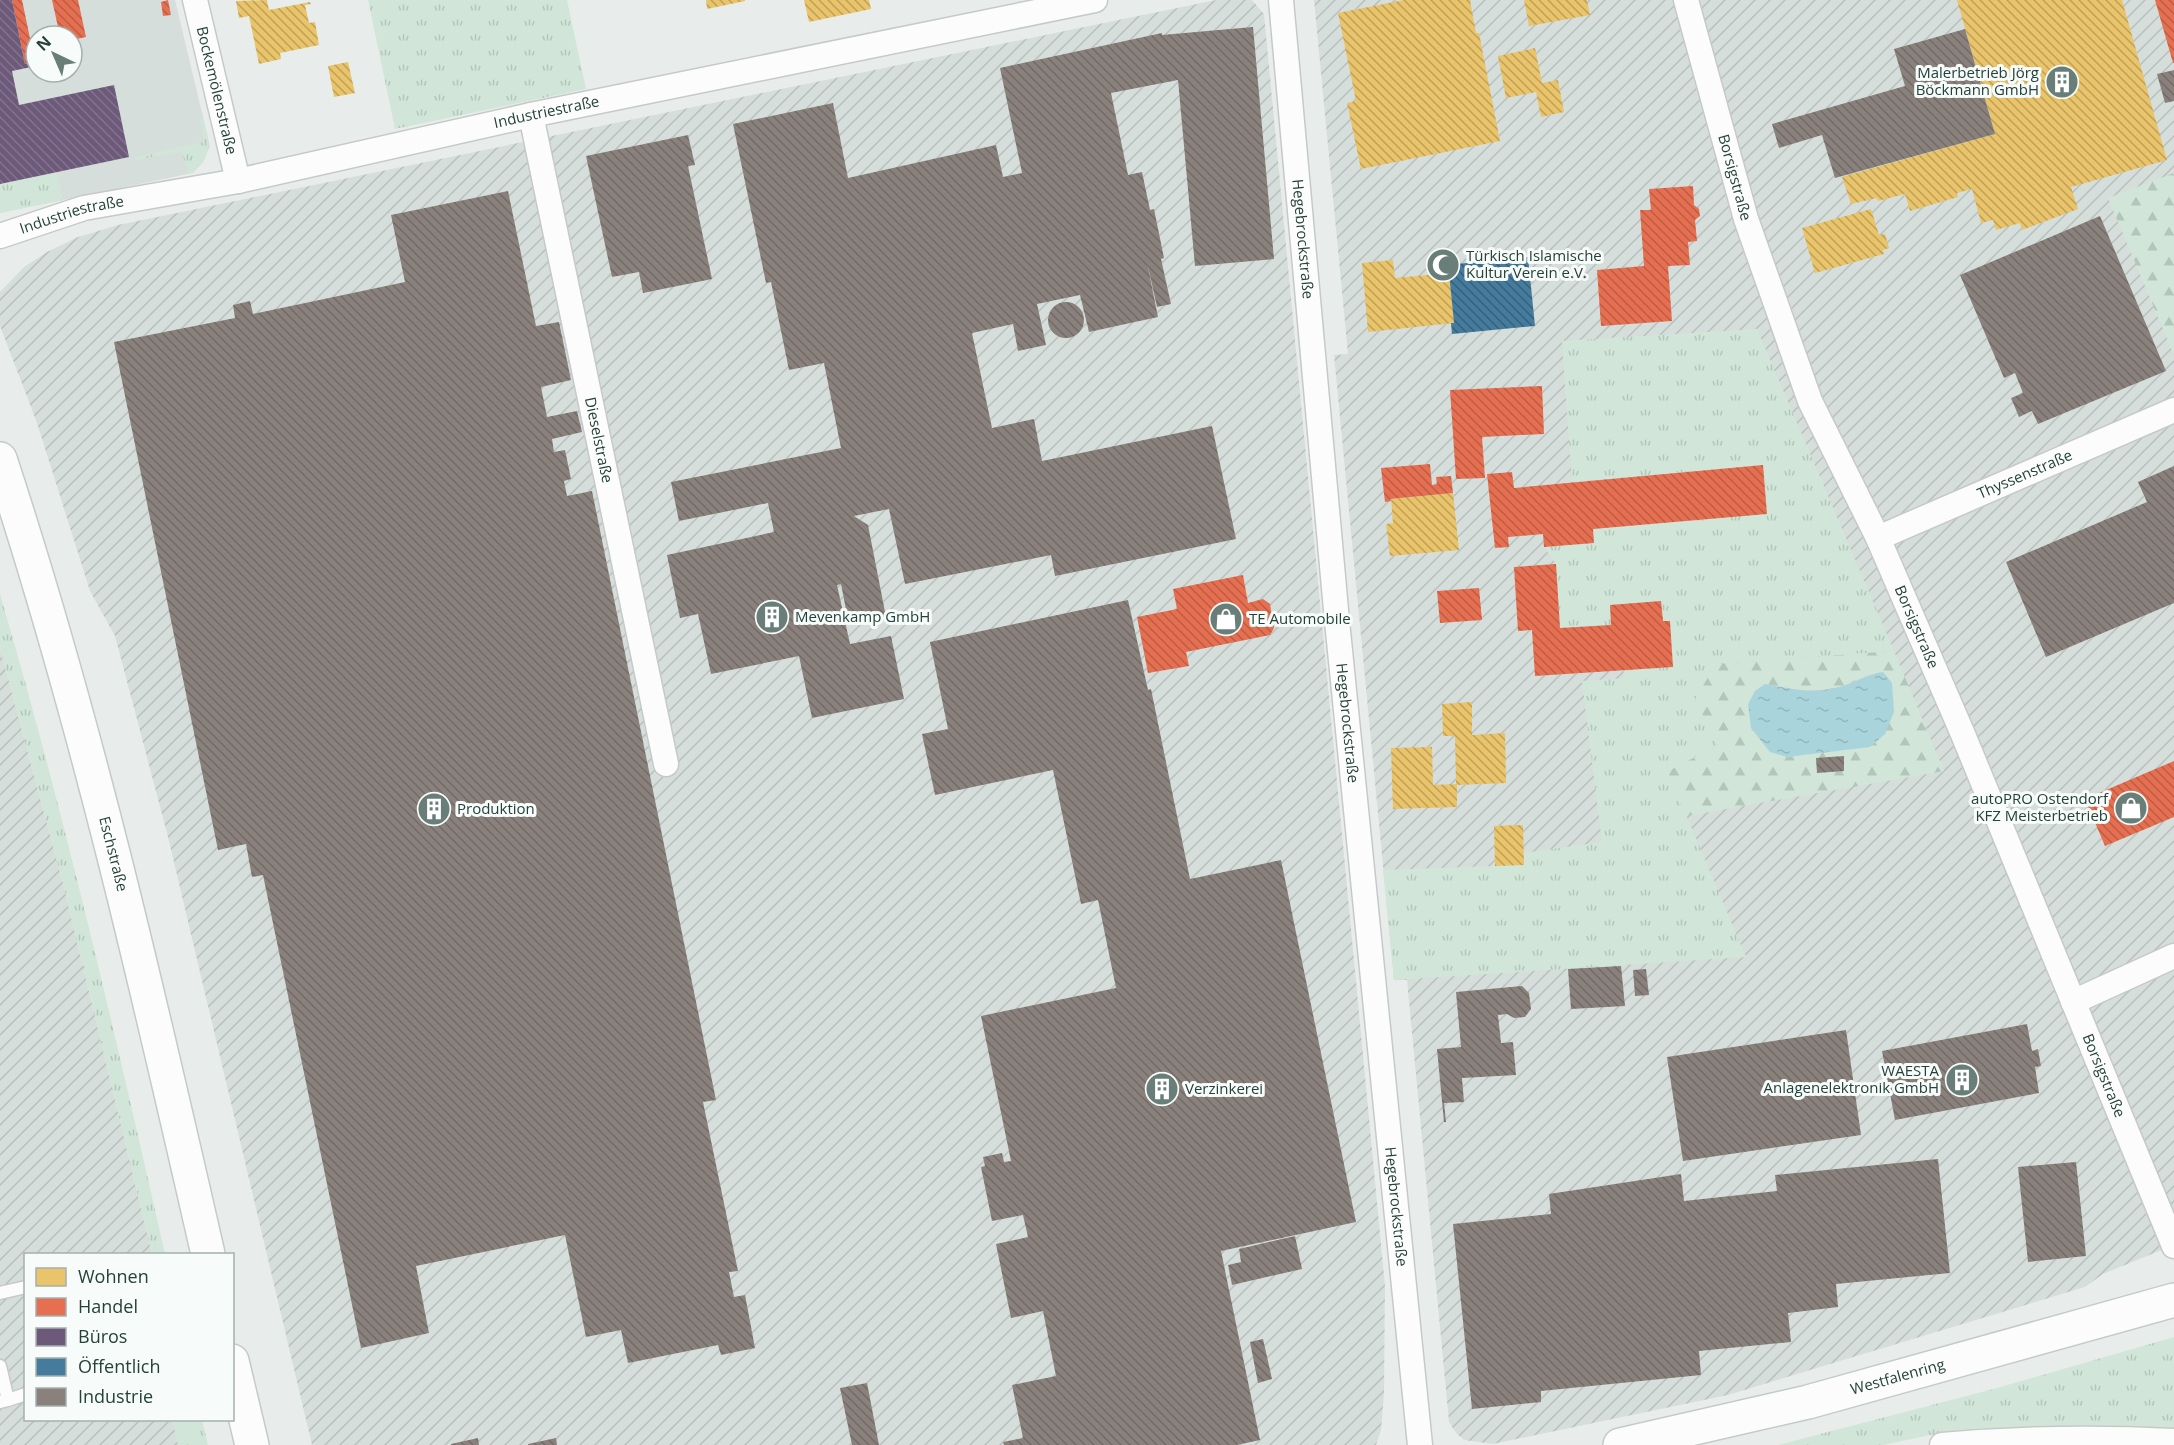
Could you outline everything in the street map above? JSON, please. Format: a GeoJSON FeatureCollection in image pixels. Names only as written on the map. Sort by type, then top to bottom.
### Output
{"type":"FeatureCollection","features":[{"type":"Feature","properties":{"kind":"main road","name":"Eschstraße"},"geometry":{"type":"LineString","coordinates":[[0,459],[74,698],[150,999],[208,1253]]}},
{"type":"Feature","properties":{"kind":"main road","name":"Westfalenring"},"geometry":{"type":"LineString","coordinates":[[1620,1445],[1808,1402],[2174,1300]]}},
{"type":"Feature","properties":{"kind":"main road"},"geometry":{"type":"LineString","coordinates":[[234,1369],[252,1445]]}},
{"type":"Feature","properties":{"kind":"street","name":"Bockemölenstraße"},"geometry":{"type":"LineString","coordinates":[[195,0],[238,181]]}},
{"type":"Feature","properties":{"kind":"street","name":"Industriestraße"},"geometry":{"type":"LineString","coordinates":[[0,236],[84,208],[238,181],[531,115],[1095,0]]}},
{"type":"Feature","properties":{"kind":"street","name":"Hegebrockstraße"},"geometry":{"type":"LineString","coordinates":[[1281,0],[1337,621],[1420,1445]]}},
{"type":"Feature","properties":{"kind":"street","name":"Borsigstraße"},"geometry":{"type":"LineString","coordinates":[[1686,0],[1746,219],[1810,400],[1878,538],[1962,732],[2174,1246]]}},
{"type":"Feature","properties":{"kind":"street","name":"Dieselstraße"},"geometry":{"type":"LineString","coordinates":[[531,115],[666,764]]}},
{"type":"Feature","properties":{"kind":"street","name":"Thyssenstraße"},"geometry":{"type":"LineString","coordinates":[[1878,538],[2174,410]]}},
{"type":"Feature","properties":{"kind":"street"},"geometry":{"type":"LineString","coordinates":[[2073,1002],[2174,956]]}},
{"type":"Feature","properties":{"kind":"street"},"geometry":{"type":"LineString","coordinates":[[1942,1445],[2008,1439],[2115,1438],[2174,1442]]}},
{"type":"Feature","properties":{"kind":"lane"},"geometry":{"type":"LineString","coordinates":[[0,1293],[24,1287]]}},
{"type":"Feature","properties":{"kind":"lane"},"geometry":{"type":"LineString","coordinates":[[0,1366],[4,1401],[24,1395]]}},
{"type":"Feature","properties":{"kind":"shaded area"},"geometry":{"type":"Polygon","coordinates":[[[0,0],[175,0],[210,146],[204,160],[193,173],[0,213],[0,0]]]}},
{"type":"Feature","properties":{"kind":"shaded area"},"geometry":{"type":"Polygon","coordinates":[[[1216,0],[1252,0],[1264,14],[1385,1286],[1384,1394],[1381,1430],[1376,1445],[312,1445],[168,837],[115,636],[90,591],[37,423],[0,326],[0,292],[24,267],[47,252],[78,237],[118,225],[1216,0]]]}},
{"type":"Feature","properties":{"kind":"shaded area"},"geometry":{"type":"Polygon","coordinates":[[[1314,0],[2174,0],[2174,1245],[2103,1274],[2085,1287],[1728,1395],[1493,1444],[1464,1440],[1456,1433],[1449,1422],[1407,980],[1394,980],[1334,355],[1348,354],[1314,0]]]}},
{"type":"Feature","properties":{"kind":"shaded area"},"geometry":{"type":"Polygon","coordinates":[[[0,648],[63,883],[152,1253],[24,1253],[24,1421],[190,1421],[196,1445],[0,1445],[0,648]]]}},
{"type":"Feature","properties":{"kind":"green space"},"geometry":{"type":"Polygon","coordinates":[[[368,0],[567,0],[586,89],[395,129],[368,0]]]}},
{"type":"Feature","properties":{"kind":"green space"},"geometry":{"type":"Polygon","coordinates":[[[203,119],[207,137],[207,155],[193,172],[188,174],[182,151],[136,160],[135,157],[204,142],[200,120],[203,119]]]}},
{"type":"Feature","properties":{"kind":"green space"},"geometry":{"type":"Polygon","coordinates":[[[56,173],[63,200],[0,213],[0,184],[56,173]]]}},
{"type":"Feature","properties":{"kind":"green space"},"geometry":{"type":"Polygon","coordinates":[[[2174,173],[2174,355],[2108,198],[2174,173]]]}},
{"type":"Feature","properties":{"kind":"green space"},"geometry":{"type":"Polygon","coordinates":[[[1757,329],[1894,651],[1716,664],[1717,745],[1668,772],[1746,957],[1394,980],[1383,870],[1524,865],[1524,853],[1602,842],[1582,681],[1626,678],[1623,670],[1670,621],[1663,621],[1661,601],[1610,605],[1611,625],[1560,628],[1556,564],[1544,547],[1594,543],[1593,529],[1767,513],[1763,465],[1572,482],[1562,341],[1757,329]]]}},
{"type":"Feature","properties":{"kind":"green space"},"geometry":{"type":"Polygon","coordinates":[[[0,594],[67,840],[165,1253],[152,1253],[63,883],[0,648],[0,594]]]}},
{"type":"Feature","properties":{"kind":"green space"},"geometry":{"type":"Polygon","coordinates":[[[1894,651],[1944,771],[1686,816],[1667,772],[1717,745],[1695,699],[1716,664],[1894,651]],[[1870,674],[1840,687],[1807,692],[1766,684],[1755,691],[1748,704],[1787,757],[1870,746],[1870,674]]]}},
{"type":"Feature","properties":{"kind":"green space"},"geometry":{"type":"Polygon","coordinates":[[[2174,1337],[2174,1436],[2072,1433],[1930,1435],[1884,1445],[1778,1445],[1997,1388],[2174,1337]]]}},
{"type":"Feature","properties":{"kind":"green space"},"geometry":{"type":"Polygon","coordinates":[[[172,1421],[202,1421],[208,1445],[178,1445],[172,1421]]]}},
{"type":"Feature","properties":{"kind":"water"},"geometry":{"type":"Polygon","coordinates":[[[1883,672],[1892,683],[1894,712],[1885,734],[1870,747],[1787,757],[1770,752],[1751,728],[1748,704],[1755,691],[1765,684],[1793,689],[1820,690],[1839,687],[1883,672]]]}},
{"type":"Feature","properties":{"kind":"building: Wohnen"},"geometry":{"type":"Polygon","coordinates":[[[267,0],[269,10],[310,2],[311,4],[305,5],[309,23],[315,22],[319,45],[280,53],[281,59],[259,64],[249,16],[239,18],[236,1],[267,0]]]}},
{"type":"Feature","properties":{"kind":"building: Wohnen"},"geometry":{"type":"Polygon","coordinates":[[[706,0],[745,0],[745,1],[707,9],[706,0]]]}},
{"type":"Feature","properties":{"kind":"building: Wohnen"},"geometry":{"type":"Polygon","coordinates":[[[804,0],[869,0],[871,9],[809,22],[804,0]]]}},
{"type":"Feature","properties":{"kind":"building: Wohnen"},"geometry":{"type":"Polygon","coordinates":[[[1404,0],[1470,0],[1476,33],[1479,33],[1500,141],[1361,169],[1347,103],[1356,101],[1338,13],[1404,0]]]}},
{"type":"Feature","properties":{"kind":"building: Wohnen"},"geometry":{"type":"Polygon","coordinates":[[[1524,0],[1587,0],[1590,15],[1529,26],[1524,0]]]}},
{"type":"Feature","properties":{"kind":"building: Wohnen","name":"Malerbetrieb Jörg Böckmann GmbH"},"geometry":{"type":"Polygon","coordinates":[[[1957,0],[2122,0],[2167,160],[2071,187],[2078,209],[2022,230],[2020,223],[1996,230],[1993,220],[1981,223],[1972,189],[1957,193],[1958,197],[1910,211],[1905,194],[1878,201],[1877,198],[1851,204],[1842,177],[1995,134],[1957,0]]]}},
{"type":"Feature","properties":{"kind":"building: Wohnen"},"geometry":{"type":"Polygon","coordinates":[[[1535,48],[1542,83],[1558,80],[1564,112],[1541,117],[1536,92],[1506,98],[1498,56],[1535,48]]]}},
{"type":"Feature","properties":{"kind":"building: Wohnen"},"geometry":{"type":"Polygon","coordinates":[[[348,62],[355,93],[334,97],[328,66],[348,62]]]}},
{"type":"Feature","properties":{"kind":"building: Wohnen"},"geometry":{"type":"Polygon","coordinates":[[[1871,209],[1879,235],[1885,234],[1889,248],[1883,250],[1884,254],[1815,273],[1802,228],[1871,209]]]}},
{"type":"Feature","properties":{"kind":"building: Wohnen"},"geometry":{"type":"Polygon","coordinates":[[[1393,260],[1395,278],[1449,273],[1454,323],[1368,332],[1362,263],[1393,260]]]}},
{"type":"Feature","properties":{"kind":"building: Wohnen"},"geometry":{"type":"Polygon","coordinates":[[[1453,493],[1459,550],[1390,556],[1386,524],[1393,523],[1391,499],[1453,493]]]}},
{"type":"Feature","properties":{"kind":"building: Wohnen"},"geometry":{"type":"Polygon","coordinates":[[[1472,702],[1472,735],[1505,733],[1506,783],[1457,785],[1457,807],[1393,809],[1391,748],[1432,747],[1433,785],[1456,784],[1455,736],[1443,736],[1442,704],[1472,702]]]}},
{"type":"Feature","properties":{"kind":"building: Wohnen"},"geometry":{"type":"Polygon","coordinates":[[[1523,825],[1524,865],[1495,866],[1494,826],[1523,825]]]}},
{"type":"Feature","properties":{"kind":"building: Handel"},"geometry":{"type":"Polygon","coordinates":[[[12,0],[22,0],[27,24],[24,24],[24,59],[12,0]]]}},
{"type":"Feature","properties":{"kind":"building: Handel"},"geometry":{"type":"Polygon","coordinates":[[[52,0],[78,0],[83,24],[57,24],[52,0]]]}},
{"type":"Feature","properties":{"kind":"building: Handel"},"geometry":{"type":"Polygon","coordinates":[[[168,0],[171,15],[163,16],[161,2],[168,0]]]}},
{"type":"Feature","properties":{"kind":"building: Handel"},"geometry":{"type":"Polygon","coordinates":[[[2155,0],[2174,0],[2174,63],[2173,63],[2155,0]]]}},
{"type":"Feature","properties":{"kind":"building: Handel"},"geometry":{"type":"Polygon","coordinates":[[[1693,186],[1694,205],[1699,209],[1700,216],[1695,220],[1697,241],[1688,242],[1690,265],[1668,266],[1672,321],[1601,326],[1597,270],[1644,266],[1640,210],[1651,210],[1649,189],[1693,186]]]}},
{"type":"Feature","properties":{"kind":"building: Handel"},"geometry":{"type":"Polygon","coordinates":[[[1542,386],[1544,434],[1482,437],[1485,478],[1456,479],[1450,390],[1542,386]]]}},
{"type":"Feature","properties":{"kind":"building: Handel"},"geometry":{"type":"Polygon","coordinates":[[[1430,464],[1432,485],[1437,484],[1436,477],[1451,476],[1453,493],[1390,499],[1391,501],[1385,502],[1381,468],[1430,464]]]}},
{"type":"Feature","properties":{"kind":"building: Handel"},"geometry":{"type":"Polygon","coordinates":[[[1763,465],[1767,514],[1593,529],[1594,543],[1544,547],[1543,534],[1508,537],[1509,547],[1495,548],[1487,474],[1512,472],[1514,488],[1763,465]]]}},
{"type":"Feature","properties":{"kind":"building: Handel"},"geometry":{"type":"Polygon","coordinates":[[[1556,564],[1560,628],[1611,625],[1610,605],[1661,601],[1663,621],[1670,621],[1673,667],[1535,676],[1532,630],[1518,631],[1514,567],[1556,564]]]}},
{"type":"Feature","properties":{"kind":"building: Handel","name":"TE Automobile"},"geometry":{"type":"Polygon","coordinates":[[[1243,575],[1248,603],[1263,599],[1270,604],[1274,628],[1270,635],[1186,652],[1189,666],[1148,673],[1137,617],[1177,609],[1173,589],[1243,575]]]}},
{"type":"Feature","properties":{"kind":"building: Handel"},"geometry":{"type":"Polygon","coordinates":[[[1479,588],[1482,620],[1440,623],[1437,591],[1479,588]]]}},
{"type":"Feature","properties":{"kind":"building: Handel","name":"autoPRO Ostendorf KFZ Meisterbetrieb"},"geometry":{"type":"Polygon","coordinates":[[[2174,761],[2174,817],[2105,846],[2085,799],[2174,761]]]}},
{"type":"Feature","properties":{"kind":"building: Büros"},"geometry":{"type":"Polygon","coordinates":[[[0,0],[12,0],[24,59],[24,68],[12,71],[19,105],[114,85],[129,157],[0,184],[0,0]]]}},
{"type":"Feature","properties":{"kind":"building: Öffentlich"},"geometry":{"type":"Polygon","coordinates":[[[1528,257],[1535,326],[1452,334],[1451,323],[1454,323],[1449,273],[1447,274],[1446,265],[1528,257]]]}},
{"type":"Feature","properties":{"kind":"building: Industrie"},"geometry":{"type":"Polygon","coordinates":[[[1253,27],[1274,259],[1195,266],[1178,80],[1111,93],[1128,175],[1142,172],[1150,210],[1154,209],[1164,258],[1161,259],[1171,304],[1157,307],[1147,262],[1158,317],[1089,332],[1080,295],[1037,304],[1046,345],[1018,351],[1013,324],[972,333],[992,428],[1034,419],[1042,461],[1212,426],[1236,539],[1055,576],[1051,555],[905,584],[889,509],[854,516],[868,525],[886,617],[849,625],[841,584],[837,585],[850,644],[891,636],[904,699],[812,718],[799,656],[711,674],[698,614],[680,618],[667,555],[774,532],[768,503],[679,521],[671,482],[841,448],[824,363],[789,370],[771,282],[766,283],[733,124],[833,103],[848,178],[996,145],[1003,177],[1022,173],[1000,68],[1162,33],[1162,35],[1253,27]]]}},
{"type":"Feature","properties":{"kind":"building: Industrie"},"geometry":{"type":"Polygon","coordinates":[[[1965,29],[1995,134],[1835,178],[1822,135],[1779,148],[1772,124],[1905,86],[1894,49],[1965,29]]]}},
{"type":"Feature","properties":{"kind":"building: Industrie"},"geometry":{"type":"Polygon","coordinates":[[[2174,70],[2174,101],[2165,103],[2157,74],[2174,70]]]}},
{"type":"Feature","properties":{"kind":"building: Industrie"},"geometry":{"type":"Polygon","coordinates":[[[688,135],[695,165],[688,166],[712,279],[643,293],[639,272],[612,277],[586,156],[688,135]]]}},
{"type":"Feature","properties":{"kind":"building: Industrie","name":"Produktion"},"geometry":{"type":"Polygon","coordinates":[[[508,191],[536,326],[559,322],[571,380],[541,387],[547,417],[577,411],[582,432],[552,439],[554,452],[565,450],[571,479],[564,481],[567,496],[592,491],[716,1100],[703,1102],[738,1271],[729,1272],[734,1297],[745,1295],[755,1348],[721,1355],[718,1345],[628,1363],[621,1330],[586,1337],[565,1235],[416,1266],[429,1333],[361,1348],[263,875],[252,877],[246,844],[218,850],[114,342],[235,318],[233,305],[250,301],[253,314],[405,282],[391,215],[508,191]]]}},
{"type":"Feature","properties":{"kind":"building: Industrie"},"geometry":{"type":"Polygon","coordinates":[[[2100,216],[2166,371],[2038,424],[2032,411],[2019,417],[2011,398],[2023,393],[2015,373],[2004,378],[1960,275],[2100,216]]]}},
{"type":"Feature","properties":{"kind":"building: Industrie"},"geometry":{"type":"Polygon","coordinates":[[[1066,302],[1079,307],[1084,320],[1079,333],[1066,338],[1053,333],[1048,320],[1053,307],[1066,302]]]}},
{"type":"Feature","properties":{"kind":"building: Industrie"},"geometry":{"type":"Polygon","coordinates":[[[2174,466],[2174,603],[2046,657],[2006,562],[2147,502],[2138,482],[2174,466]]]}},
{"type":"Feature","properties":{"kind":"building: Industrie","name":"Verzinkerei"},"geometry":{"type":"Polygon","coordinates":[[[1128,600],[1148,690],[1151,689],[1190,879],[1281,860],[1356,1222],[1221,1251],[1260,1440],[1237,1445],[1004,1445],[1003,1442],[1023,1438],[1012,1385],[1056,1376],[1043,1311],[1011,1318],[996,1244],[1028,1237],[1023,1215],[992,1221],[981,1167],[985,1166],[983,1157],[1002,1153],[1004,1162],[1011,1161],[981,1016],[1116,988],[1098,900],[1081,904],[1053,770],[935,795],[922,734],[948,729],[930,642],[1128,600]]]}},
{"type":"Feature","properties":{"kind":"building: Industrie"},"geometry":{"type":"Polygon","coordinates":[[[1844,756],[1844,771],[1817,773],[1816,758],[1844,756]]]}},
{"type":"Feature","properties":{"kind":"building: Industrie"},"geometry":{"type":"Polygon","coordinates":[[[1621,966],[1625,1006],[1571,1009],[1568,969],[1621,966]]]}},
{"type":"Feature","properties":{"kind":"building: Industrie"},"geometry":{"type":"Polygon","coordinates":[[[1646,969],[1649,995],[1635,996],[1633,970],[1646,969]]]}},
{"type":"Feature","properties":{"kind":"building: Industrie"},"geometry":{"type":"Polygon","coordinates":[[[1522,986],[1529,993],[1531,1009],[1525,1017],[1514,1018],[1507,1014],[1498,1015],[1501,1043],[1513,1042],[1516,1075],[1462,1078],[1464,1102],[1444,1103],[1446,1122],[1444,1122],[1437,1049],[1461,1047],[1456,992],[1522,986]]]}},
{"type":"Feature","properties":{"kind":"building: Industrie","name":"WAESTA Anlagenelektronik GmbH"},"geometry":{"type":"Polygon","coordinates":[[[2027,1024],[2032,1051],[2038,1049],[2041,1066],[2035,1067],[2039,1093],[1895,1120],[1882,1051],[2027,1024]]]}},
{"type":"Feature","properties":{"kind":"building: Industrie"},"geometry":{"type":"Polygon","coordinates":[[[1846,1030],[1861,1135],[1683,1161],[1667,1057],[1846,1030]]]}},
{"type":"Feature","properties":{"kind":"building: Industrie"},"geometry":{"type":"Polygon","coordinates":[[[1938,1159],[1950,1273],[1836,1284],[1838,1307],[1788,1313],[1791,1342],[1699,1351],[1701,1375],[1541,1391],[1541,1402],[1472,1409],[1453,1224],[1551,1214],[1549,1194],[1681,1174],[1684,1201],[1777,1191],[1775,1175],[1938,1159]]]}},
{"type":"Feature","properties":{"kind":"building: Industrie"},"geometry":{"type":"Polygon","coordinates":[[[2076,1162],[2086,1256],[2028,1262],[2018,1167],[2076,1162]]]}},
{"type":"Feature","properties":{"kind":"building: Industrie"},"geometry":{"type":"Polygon","coordinates":[[[1295,1236],[1302,1269],[1232,1285],[1228,1265],[1241,1262],[1239,1249],[1295,1236]]]}},
{"type":"Feature","properties":{"kind":"building: Industrie"},"geometry":{"type":"Polygon","coordinates":[[[1263,1339],[1272,1379],[1258,1383],[1250,1342],[1263,1339]]]}},
{"type":"Feature","properties":{"kind":"building: Industrie"},"geometry":{"type":"Polygon","coordinates":[[[867,1383],[879,1445],[852,1445],[840,1388],[867,1383]]]}},
{"type":"Feature","properties":{"kind":"building: Industrie"},"geometry":{"type":"Polygon","coordinates":[[[478,1438],[479,1445],[451,1445],[451,1444],[478,1438]]]}},
{"type":"Feature","properties":{"kind":"building: Industrie"},"geometry":{"type":"Polygon","coordinates":[[[556,1438],[557,1445],[528,1445],[528,1444],[556,1438]]]}},
{"type":"Feature","properties":{"kind":"place","name":"Malerbetrieb Jörg Böckmann GmbH"},"geometry":{"type":"Point","coordinates":[2062,82]}},
{"type":"Feature","properties":{"kind":"place","name":"Türkisch Islamische Kultur Verein e.V."},"geometry":{"type":"Point","coordinates":[1443,265]}},
{"type":"Feature","properties":{"kind":"place","name":"Mevenkamp GmbH"},"geometry":{"type":"Point","coordinates":[772,617]}},
{"type":"Feature","properties":{"kind":"place","name":"TE Automobile"},"geometry":{"type":"Point","coordinates":[1226,619]}},
{"type":"Feature","properties":{"kind":"place","name":"autoPRO Ostendorf KFZ Meisterbetrieb"},"geometry":{"type":"Point","coordinates":[2131,808]}},
{"type":"Feature","properties":{"kind":"place","name":"Produktion"},"geometry":{"type":"Point","coordinates":[434,809]}},
{"type":"Feature","properties":{"kind":"place","name":"WAESTA Anlagenelektronik GmbH"},"geometry":{"type":"Point","coordinates":[1962,1080]}},
{"type":"Feature","properties":{"kind":"place","name":"Verzinkerei"},"geometry":{"type":"Point","coordinates":[1162,1089]}}]}
